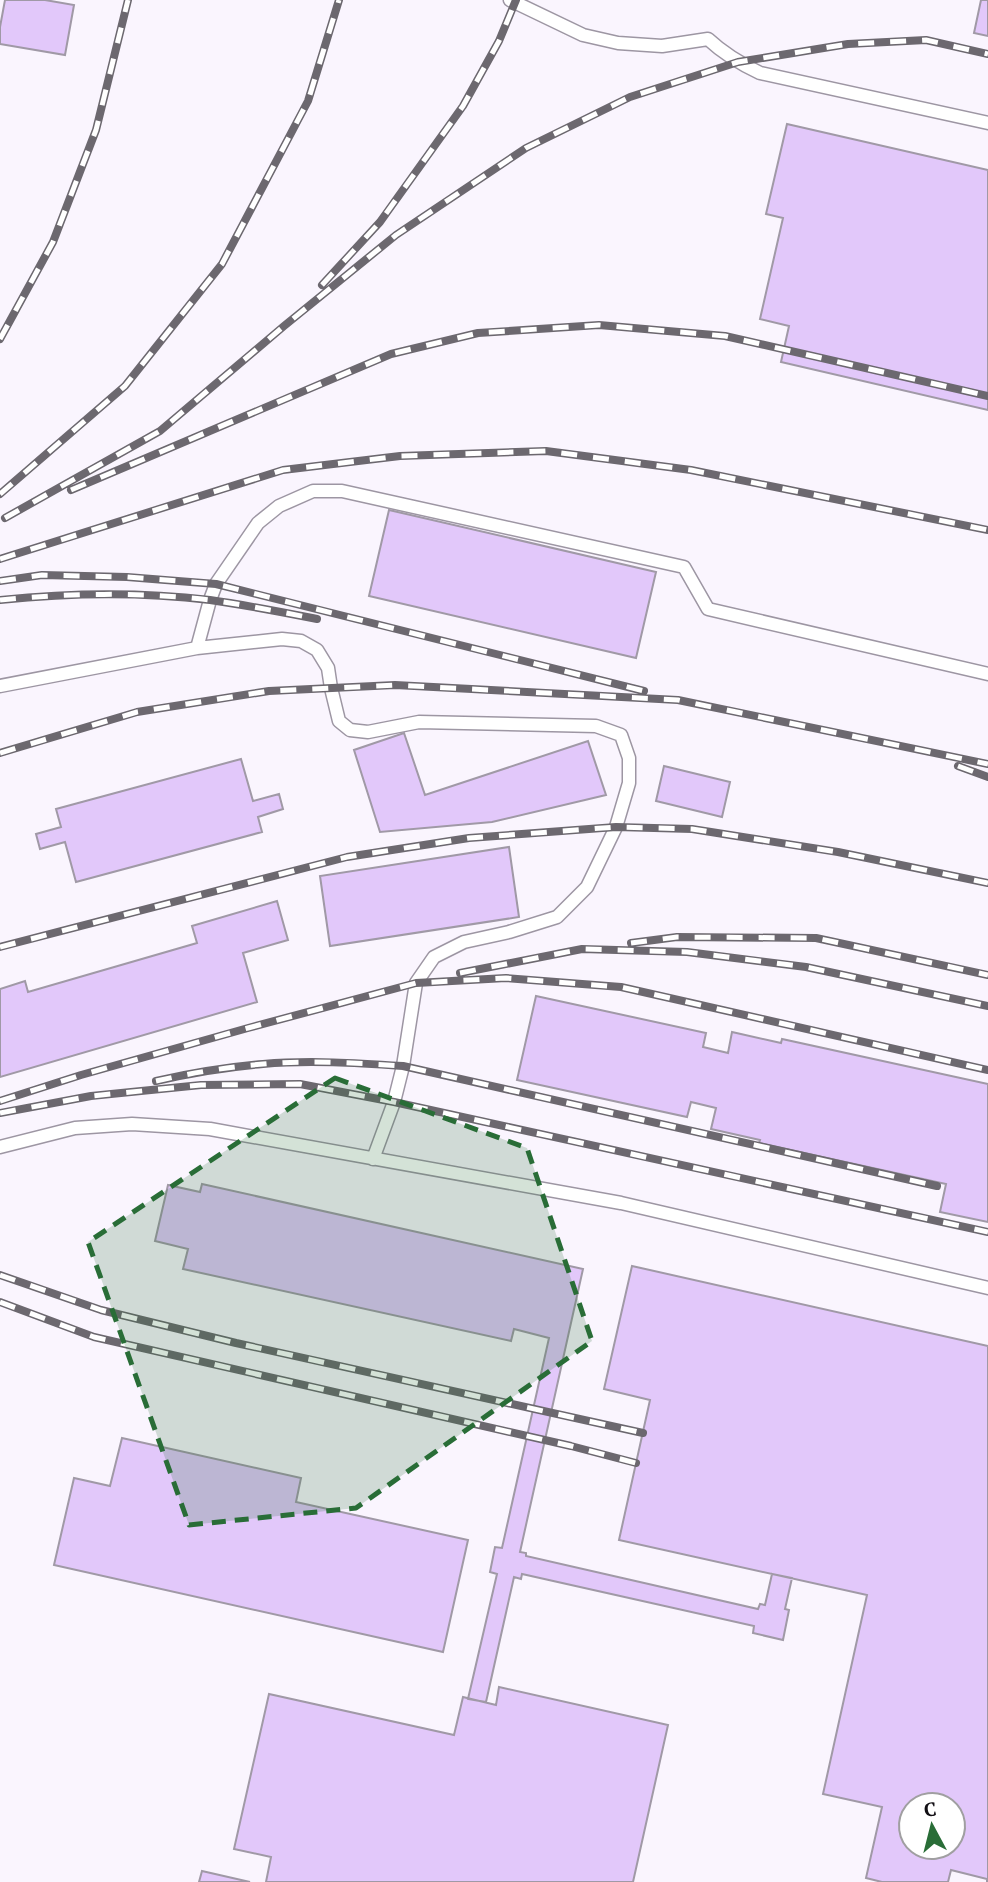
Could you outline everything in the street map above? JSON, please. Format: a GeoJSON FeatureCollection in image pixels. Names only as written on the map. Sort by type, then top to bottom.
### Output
{"type":"FeatureCollection","features":[{"type":"Feature","properties":{"kind":"lane"},"geometry":{"type":"LineString","coordinates":[[510,0],[583,35],[618,43],[662,46],[708,39],[738,62],[761,72],[988,123]]}},
{"type":"Feature","properties":{"kind":"lane"},"geometry":{"type":"LineString","coordinates":[[197,648],[216,584],[258,523],[279,506],[313,491],[342,491],[684,568],[708,609],[988,674]]}},
{"type":"Feature","properties":{"kind":"lane"},"geometry":{"type":"LineString","coordinates":[[0,686],[197,648],[282,639],[301,641],[317,650],[328,668],[339,721],[350,730],[368,732],[419,722],[596,726],[621,735],[629,758],[629,783],[616,827],[587,887],[556,918],[464,942],[434,957],[416,983],[403,1066],[394,1102],[373,1159]]}},
{"type":"Feature","properties":{"kind":"lane"},"geometry":{"type":"LineString","coordinates":[[0,1147],[75,1128],[132,1124],[210,1129],[621,1203],[988,1288]]}},
{"type":"Feature","properties":{"kind":"highlighted area"},"geometry":{"type":"Polygon","coordinates":[[[335,1078],[527,1148],[592,1341],[356,1508],[189,1525],[88,1242],[335,1078]]]}},
{"type":"Feature","properties":{"kind":"building"},"geometry":{"type":"Polygon","coordinates":[[[5,0],[45,0],[74,5],[65,55],[0,44],[5,0]]]}},
{"type":"Feature","properties":{"kind":"building"},"geometry":{"type":"Polygon","coordinates":[[[981,0],[988,0],[988,36],[974,33],[981,0]]]}},
{"type":"Feature","properties":{"kind":"building"},"geometry":{"type":"Polygon","coordinates":[[[787,124],[988,170],[988,410],[781,362],[789,326],[760,319],[783,218],[766,214],[787,124]]]}},
{"type":"Feature","properties":{"kind":"building"},"geometry":{"type":"Polygon","coordinates":[[[389,510],[656,572],[636,658],[369,596],[389,510]]]}},
{"type":"Feature","properties":{"kind":"building"},"geometry":{"type":"Polygon","coordinates":[[[404,733],[425,795],[588,741],[606,795],[492,822],[380,832],[354,750],[404,733]]]}},
{"type":"Feature","properties":{"kind":"building"},"geometry":{"type":"Polygon","coordinates":[[[241,759],[253,801],[279,794],[283,809],[258,817],[262,832],[76,882],[65,842],[40,849],[36,834],[61,827],[56,809],[241,759]]]}},
{"type":"Feature","properties":{"kind":"building"},"geometry":{"type":"Polygon","coordinates":[[[664,766],[730,782],[722,817],[656,801],[664,766]]]}},
{"type":"Feature","properties":{"kind":"building"},"geometry":{"type":"Polygon","coordinates":[[[509,847],[519,917],[330,946],[320,876],[509,847]]]}},
{"type":"Feature","properties":{"kind":"building"},"geometry":{"type":"Polygon","coordinates":[[[277,901],[288,940],[243,953],[257,1002],[0,1077],[0,989],[25,981],[28,992],[197,943],[192,926],[277,901]]]}},
{"type":"Feature","properties":{"kind":"building"},"geometry":{"type":"Polygon","coordinates":[[[536,996],[706,1033],[703,1047],[728,1053],[732,1032],[781,1043],[782,1039],[988,1084],[988,1222],[940,1212],[946,1184],[759,1143],[760,1140],[711,1129],[716,1108],[691,1102],[687,1117],[517,1080],[536,996]]]}},
{"type":"Feature","properties":{"kind":"building"},"geometry":{"type":"Polygon","coordinates":[[[202,1184],[583,1269],[520,1552],[526,1553],[526,1556],[758,1609],[760,1604],[765,1605],[772,1574],[792,1578],[785,1609],[789,1610],[783,1640],[753,1633],[754,1626],[522,1574],[521,1579],[514,1577],[486,1702],[468,1699],[497,1574],[490,1572],[495,1547],[502,1548],[549,1338],[514,1329],[511,1341],[183,1269],[188,1249],[155,1241],[168,1185],[200,1192],[202,1184]]]}},
{"type":"Feature","properties":{"kind":"building"},"geometry":{"type":"Polygon","coordinates":[[[632,1266],[988,1346],[988,1882],[987,1879],[951,1870],[948,1882],[882,1882],[866,1878],[882,1807],[823,1794],[867,1595],[619,1540],[650,1400],[604,1389],[632,1266]]]}},
{"type":"Feature","properties":{"kind":"building"},"geometry":{"type":"Polygon","coordinates":[[[122,1438],[301,1478],[296,1502],[468,1540],[443,1652],[54,1565],[74,1478],[110,1486],[122,1438]]]}},
{"type":"Feature","properties":{"kind":"building"},"geometry":{"type":"Polygon","coordinates":[[[499,1687],[668,1725],[633,1882],[266,1882],[271,1857],[234,1849],[269,1694],[454,1735],[463,1697],[496,1705],[499,1687]]]}},
{"type":"Feature","properties":{"kind":"building"},"geometry":{"type":"Polygon","coordinates":[[[202,1871],[250,1882],[199,1882],[202,1871]]]}},
{"type":"Feature","properties":{"kind":"railway"},"geometry":{"type":"LineString","coordinates":[[0,339],[53,242],[96,130],[128,0]]}},
{"type":"Feature","properties":{"kind":"railway"},"geometry":{"type":"LineString","coordinates":[[0,494],[125,386],[222,264],[308,101],[339,0]]}},
{"type":"Feature","properties":{"kind":"railway"},"geometry":{"type":"LineString","coordinates":[[322,285],[380,222],[463,106],[499,41],[516,0]]}},
{"type":"Feature","properties":{"kind":"railway"},"geometry":{"type":"LineString","coordinates":[[5,518],[160,431],[396,235],[526,148],[630,97],[738,62],[848,44],[926,40],[988,54]]}},
{"type":"Feature","properties":{"kind":"railway"},"geometry":{"type":"LineString","coordinates":[[71,490],[391,354],[478,333],[599,325],[725,336],[988,396]]}},
{"type":"Feature","properties":{"kind":"railway"},"geometry":{"type":"LineString","coordinates":[[0,559],[283,470],[400,456],[546,451],[691,470],[988,530]]}},
{"type":"Feature","properties":{"kind":"railway"},"geometry":{"type":"LineString","coordinates":[[0,581],[42,575],[127,577],[216,584],[644,691]]}},
{"type":"Feature","properties":{"kind":"railway"},"geometry":{"type":"LineString","coordinates":[[0,600],[79,595],[184,597],[317,619]]}},
{"type":"Feature","properties":{"kind":"railway"},"geometry":{"type":"LineString","coordinates":[[0,753],[137,712],[269,691],[395,685],[678,700],[988,764]]}},
{"type":"Feature","properties":{"kind":"railway"},"geometry":{"type":"LineString","coordinates":[[958,766],[988,777]]}},
{"type":"Feature","properties":{"kind":"railway"},"geometry":{"type":"LineString","coordinates":[[0,947],[347,857],[469,838],[616,827],[692,829],[838,852],[988,883]]}},
{"type":"Feature","properties":{"kind":"railway"},"geometry":{"type":"LineString","coordinates":[[631,943],[677,937],[816,938],[988,975]]}},
{"type":"Feature","properties":{"kind":"railway"},"geometry":{"type":"LineString","coordinates":[[460,973],[582,949],[687,952],[806,967],[988,1006]]}},
{"type":"Feature","properties":{"kind":"railway"},"geometry":{"type":"LineString","coordinates":[[0,1101],[81,1075],[416,983],[506,978],[621,987],[988,1070]]}},
{"type":"Feature","properties":{"kind":"railway"},"geometry":{"type":"LineString","coordinates":[[156,1081],[250,1065],[280,1063],[333,1062],[403,1066],[937,1186]]}},
{"type":"Feature","properties":{"kind":"railway"},"geometry":{"type":"LineString","coordinates":[[0,1113],[91,1096],[201,1085],[300,1084],[394,1102],[988,1232]]}},
{"type":"Feature","properties":{"kind":"railway"},"geometry":{"type":"LineString","coordinates":[[0,1275],[101,1310],[236,1343],[643,1433]]}},
{"type":"Feature","properties":{"kind":"railway"},"geometry":{"type":"LineString","coordinates":[[0,1302],[94,1337],[636,1463]]}}]}
